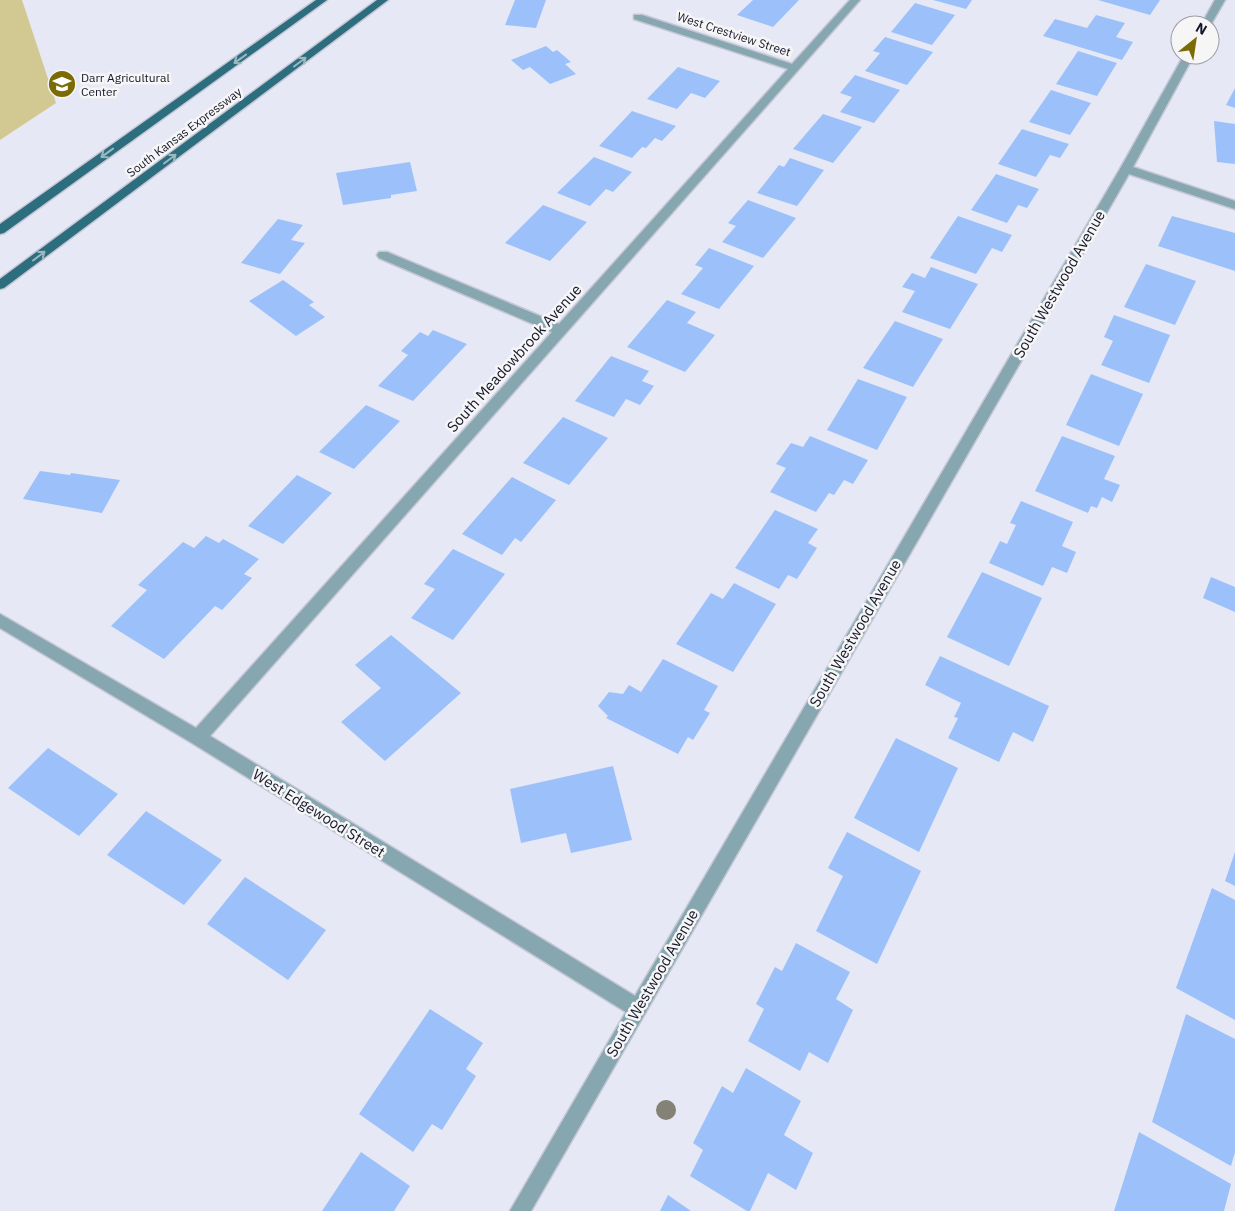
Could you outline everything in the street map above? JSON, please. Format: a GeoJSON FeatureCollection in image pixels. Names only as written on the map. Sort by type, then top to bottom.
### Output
{"type":"FeatureCollection","features":[{"type":"Feature","properties":{"kind":"main road","name":"South Kansas Expressway"},"geometry":{"type":"LineString","coordinates":[[0,230],[322,0]]}},
{"type":"Feature","properties":{"kind":"main road","name":"South Kansas Expressway"},"geometry":{"type":"LineString","coordinates":[[0,285],[384,0]]}},
{"type":"Feature","properties":{"kind":"street","name":"South Meadowbrook Avenue"},"geometry":{"type":"LineString","coordinates":[[198,738],[855,0]]}},
{"type":"Feature","properties":{"kind":"street"},"geometry":{"type":"LineString","coordinates":[[1212,15],[1220,0]]}},
{"type":"Feature","properties":{"kind":"street","name":"West Crestview Street"},"geometry":{"type":"LineString","coordinates":[[638,17],[794,68]]}},
{"type":"Feature","properties":{"kind":"street","name":"South Westwood Avenue"},"geometry":{"type":"LineString","coordinates":[[520,1211],[1126,169],[1183,65]]}},
{"type":"Feature","properties":{"kind":"street"},"geometry":{"type":"LineString","coordinates":[[1126,169],[1235,205]]}},
{"type":"Feature","properties":{"kind":"street"},"geometry":{"type":"LineString","coordinates":[[383,254],[560,330]]}},
{"type":"Feature","properties":{"kind":"street","name":"West Edgewood Street"},"geometry":{"type":"LineString","coordinates":[[0,620],[198,738],[637,1008]]}},
{"type":"Feature","properties":{"kind":"shaded area"},"geometry":{"type":"Polygon","coordinates":[[[0,0],[22,0],[56,103],[0,140],[0,0]]]}},
{"type":"Feature","properties":{"kind":"building"},"geometry":{"type":"Polygon","coordinates":[[[515,0],[546,0],[536,28],[505,25],[515,0]]]}},
{"type":"Feature","properties":{"kind":"building"},"geometry":{"type":"Polygon","coordinates":[[[753,0],[799,0],[773,27],[737,15],[753,0]]]}},
{"type":"Feature","properties":{"kind":"building"},"geometry":{"type":"Polygon","coordinates":[[[933,0],[972,0],[966,9],[933,0]]]}},
{"type":"Feature","properties":{"kind":"building"},"geometry":{"type":"Polygon","coordinates":[[[1098,0],[1160,0],[1150,15],[1098,0]]]}},
{"type":"Feature","properties":{"kind":"building"},"geometry":{"type":"Polygon","coordinates":[[[915,3],[955,15],[932,45],[891,32],[915,3]]]}},
{"type":"Feature","properties":{"kind":"building"},"geometry":{"type":"Polygon","coordinates":[[[1096,15],[1125,23],[1116,37],[1133,42],[1122,60],[1043,36],[1055,19],[1087,28],[1096,15]]]}},
{"type":"Feature","properties":{"kind":"building"},"geometry":{"type":"Polygon","coordinates":[[[885,37],[933,52],[907,85],[865,71],[880,53],[873,51],[885,37]]]}},
{"type":"Feature","properties":{"kind":"building"},"geometry":{"type":"Polygon","coordinates":[[[546,46],[553,52],[557,50],[571,62],[565,64],[576,74],[550,84],[530,67],[523,70],[511,60],[546,46]]]}},
{"type":"Feature","properties":{"kind":"building"},"geometry":{"type":"Polygon","coordinates":[[[1078,51],[1117,63],[1097,96],[1056,84],[1078,51]]]}},
{"type":"Feature","properties":{"kind":"building"},"geometry":{"type":"Polygon","coordinates":[[[678,67],[720,81],[705,98],[691,93],[677,109],[647,99],[678,67]]]}},
{"type":"Feature","properties":{"kind":"building"},"geometry":{"type":"Polygon","coordinates":[[[855,75],[900,90],[874,123],[840,112],[852,97],[840,93],[855,75]]]}},
{"type":"Feature","properties":{"kind":"building"},"geometry":{"type":"Polygon","coordinates":[[[1235,88],[1235,108],[1226,105],[1235,88]]]}},
{"type":"Feature","properties":{"kind":"building"},"geometry":{"type":"Polygon","coordinates":[[[1051,90],[1091,103],[1070,135],[1029,122],[1051,90]]]}},
{"type":"Feature","properties":{"kind":"building"},"geometry":{"type":"Polygon","coordinates":[[[632,111],[676,126],[662,141],[655,138],[646,148],[642,147],[632,158],[599,146],[632,111]]]}},
{"type":"Feature","properties":{"kind":"building"},"geometry":{"type":"Polygon","coordinates":[[[823,114],[862,127],[833,163],[793,149],[823,114]]]}},
{"type":"Feature","properties":{"kind":"building"},"geometry":{"type":"Polygon","coordinates":[[[1214,121],[1235,124],[1235,164],[1217,162],[1214,121]]]}},
{"type":"Feature","properties":{"kind":"building"},"geometry":{"type":"Polygon","coordinates":[[[1022,129],[1069,144],[1060,158],[1050,155],[1036,177],[998,164],[1022,129]]]}},
{"type":"Feature","properties":{"kind":"building"},"geometry":{"type":"Polygon","coordinates":[[[594,157],[632,172],[613,192],[606,189],[590,206],[557,193],[594,157]]]}},
{"type":"Feature","properties":{"kind":"building"},"geometry":{"type":"Polygon","coordinates":[[[790,158],[824,170],[797,206],[757,193],[779,165],[784,167],[790,158]]]}},
{"type":"Feature","properties":{"kind":"building"},"geometry":{"type":"Polygon","coordinates":[[[410,162],[417,191],[391,195],[391,198],[343,205],[336,173],[410,162]]]}},
{"type":"Feature","properties":{"kind":"building"},"geometry":{"type":"Polygon","coordinates":[[[996,174],[1039,189],[1027,208],[1018,205],[1007,223],[971,210],[996,174]]]}},
{"type":"Feature","properties":{"kind":"building"},"geometry":{"type":"Polygon","coordinates":[[[748,200],[796,218],[763,258],[722,242],[736,226],[728,223],[748,200]]]}},
{"type":"Feature","properties":{"kind":"building"},"geometry":{"type":"Polygon","coordinates":[[[543,205],[587,222],[550,261],[505,243],[543,205]]]}},
{"type":"Feature","properties":{"kind":"building"},"geometry":{"type":"Polygon","coordinates":[[[958,216],[1012,235],[1002,252],[992,248],[976,274],[930,258],[958,216]]]}},
{"type":"Feature","properties":{"kind":"building"},"geometry":{"type":"Polygon","coordinates":[[[1172,216],[1235,233],[1235,271],[1158,246],[1172,216]]]}},
{"type":"Feature","properties":{"kind":"building"},"geometry":{"type":"Polygon","coordinates":[[[278,219],[303,225],[291,240],[305,243],[280,274],[241,263],[278,219]]]}},
{"type":"Feature","properties":{"kind":"building"},"geometry":{"type":"Polygon","coordinates":[[[709,248],[754,266],[719,309],[681,294],[703,268],[695,265],[709,248]]]}},
{"type":"Feature","properties":{"kind":"building"},"geometry":{"type":"Polygon","coordinates":[[[1146,264],[1196,281],[1175,325],[1124,307],[1146,264]]]}},
{"type":"Feature","properties":{"kind":"building"},"geometry":{"type":"Polygon","coordinates":[[[931,267],[978,284],[950,329],[902,312],[915,291],[902,287],[912,273],[925,278],[931,267]]]}},
{"type":"Feature","properties":{"kind":"building"},"geometry":{"type":"Polygon","coordinates":[[[283,280],[314,302],[309,305],[325,317],[296,336],[249,301],[283,280]]]}},
{"type":"Feature","properties":{"kind":"building"},"geometry":{"type":"Polygon","coordinates":[[[667,300],[696,312],[687,323],[715,335],[685,372],[627,347],[667,300]]]}},
{"type":"Feature","properties":{"kind":"building"},"geometry":{"type":"Polygon","coordinates":[[[1114,315],[1170,335],[1149,383],[1101,365],[1113,341],[1104,337],[1114,315]]]}},
{"type":"Feature","properties":{"kind":"building"},"geometry":{"type":"Polygon","coordinates":[[[895,321],[943,339],[913,387],[863,368],[895,321]]]}},
{"type":"Feature","properties":{"kind":"building"},"geometry":{"type":"Polygon","coordinates":[[[433,330],[467,344],[413,401],[378,386],[408,355],[401,351],[420,332],[428,336],[433,330]]]}},
{"type":"Feature","properties":{"kind":"building"},"geometry":{"type":"Polygon","coordinates":[[[611,356],[649,371],[642,381],[654,386],[640,405],[626,399],[614,417],[575,401],[611,356]]]}},
{"type":"Feature","properties":{"kind":"building"},"geometry":{"type":"Polygon","coordinates":[[[1091,374],[1143,394],[1119,446],[1066,425],[1091,374]]]}},
{"type":"Feature","properties":{"kind":"building"},"geometry":{"type":"Polygon","coordinates":[[[858,379],[907,397],[877,450],[827,430],[858,379]]]}},
{"type":"Feature","properties":{"kind":"building"},"geometry":{"type":"Polygon","coordinates":[[[366,405],[400,421],[354,469],[319,452],[366,405]]]}},
{"type":"Feature","properties":{"kind":"building"},"geometry":{"type":"Polygon","coordinates":[[[563,417],[608,438],[569,485],[523,463],[563,417]]]}},
{"type":"Feature","properties":{"kind":"building"},"geometry":{"type":"Polygon","coordinates":[[[810,436],[868,460],[853,484],[844,480],[834,495],[829,493],[816,512],[770,492],[786,468],[776,464],[791,443],[803,447],[810,436]]]}},
{"type":"Feature","properties":{"kind":"building"},"geometry":{"type":"Polygon","coordinates":[[[1062,436],[1115,456],[1104,479],[1120,485],[1112,502],[1102,497],[1097,508],[1091,506],[1088,513],[1035,491],[1062,436]]]}},
{"type":"Feature","properties":{"kind":"building"},"geometry":{"type":"Polygon","coordinates":[[[40,471],[120,480],[102,513],[23,499],[40,471]]]}},
{"type":"Feature","properties":{"kind":"building"},"geometry":{"type":"Polygon","coordinates":[[[297,475],[332,493],[283,544],[248,526],[297,475]]]}},
{"type":"Feature","properties":{"kind":"building"},"geometry":{"type":"Polygon","coordinates":[[[512,477],[556,500],[521,542],[515,538],[502,555],[462,534],[512,477]]]}},
{"type":"Feature","properties":{"kind":"building"},"geometry":{"type":"Polygon","coordinates":[[[1021,501],[1073,522],[1062,546],[1076,552],[1067,573],[1052,567],[1043,586],[989,563],[1000,541],[1007,544],[1016,525],[1010,523],[1021,501]]]}},
{"type":"Feature","properties":{"kind":"building"},"geometry":{"type":"Polygon","coordinates":[[[775,510],[818,529],[808,543],[817,548],[797,579],[788,575],[779,589],[735,568],[775,510]]]}},
{"type":"Feature","properties":{"kind":"building"},"geometry":{"type":"Polygon","coordinates":[[[206,536],[219,543],[223,539],[259,559],[244,574],[252,578],[222,610],[215,606],[164,659],[111,626],[147,590],[138,585],[183,542],[194,548],[206,536]]]}},
{"type":"Feature","properties":{"kind":"building"},"geometry":{"type":"Polygon","coordinates":[[[453,549],[505,574],[453,640],[411,618],[435,589],[424,584],[453,549]]]}},
{"type":"Feature","properties":{"kind":"building"},"geometry":{"type":"Polygon","coordinates":[[[982,572],[1042,598],[1009,666],[947,637],[982,572]]]}},
{"type":"Feature","properties":{"kind":"building"},"geometry":{"type":"Polygon","coordinates":[[[1211,577],[1235,587],[1235,612],[1203,598],[1211,577]]]}},
{"type":"Feature","properties":{"kind":"building"},"geometry":{"type":"Polygon","coordinates":[[[734,583],[776,604],[733,672],[676,644],[711,593],[723,599],[734,583]]]}},
{"type":"Feature","properties":{"kind":"building"},"geometry":{"type":"Polygon","coordinates":[[[391,635],[461,693],[385,761],[341,722],[381,688],[355,665],[391,635]]]}},
{"type":"Feature","properties":{"kind":"building"},"geometry":{"type":"Polygon","coordinates":[[[940,656],[1049,706],[1033,742],[1013,732],[999,762],[948,738],[958,718],[954,717],[961,703],[925,685],[940,656]]]}},
{"type":"Feature","properties":{"kind":"building"},"geometry":{"type":"Polygon","coordinates":[[[663,659],[718,686],[704,710],[710,713],[693,740],[688,737],[678,754],[606,718],[608,716],[598,706],[609,692],[623,694],[629,685],[641,692],[663,659]]]}},
{"type":"Feature","properties":{"kind":"building"},"geometry":{"type":"Polygon","coordinates":[[[896,738],[958,768],[919,852],[854,818],[896,738]]]}},
{"type":"Feature","properties":{"kind":"building"},"geometry":{"type":"Polygon","coordinates":[[[48,748],[118,794],[79,836],[8,788],[48,748]]]}},
{"type":"Feature","properties":{"kind":"building"},"geometry":{"type":"Polygon","coordinates":[[[613,766],[632,840],[571,853],[566,833],[521,843],[510,789],[613,766]]]}},
{"type":"Feature","properties":{"kind":"building"},"geometry":{"type":"Polygon","coordinates":[[[146,811],[222,860],[184,905],[107,855],[146,811]]]}},
{"type":"Feature","properties":{"kind":"building"},"geometry":{"type":"Polygon","coordinates":[[[847,832],[921,871],[877,964],[816,931],[843,876],[828,868],[847,832]]]}},
{"type":"Feature","properties":{"kind":"building"},"geometry":{"type":"Polygon","coordinates":[[[1235,852],[1235,886],[1225,881],[1235,852]]]}},
{"type":"Feature","properties":{"kind":"building"},"geometry":{"type":"Polygon","coordinates":[[[245,877],[326,930],[288,980],[207,924],[245,877]]]}},
{"type":"Feature","properties":{"kind":"building"},"geometry":{"type":"Polygon","coordinates":[[[1212,888],[1235,900],[1235,1020],[1176,988],[1212,888]]]}},
{"type":"Feature","properties":{"kind":"building"},"geometry":{"type":"Polygon","coordinates":[[[796,943],[850,972],[836,999],[853,1010],[828,1063],[809,1052],[800,1071],[748,1041],[764,1009],[756,1004],[775,967],[782,971],[796,943]]]}},
{"type":"Feature","properties":{"kind":"building"},"geometry":{"type":"Polygon","coordinates":[[[430,1009],[483,1043],[466,1069],[476,1076],[442,1130],[432,1124],[413,1152],[359,1114],[430,1009]]]}},
{"type":"Feature","properties":{"kind":"building"},"geometry":{"type":"Polygon","coordinates":[[[1186,1014],[1235,1039],[1235,1152],[1231,1166],[1152,1122],[1186,1014]]]}},
{"type":"Feature","properties":{"kind":"building"},"geometry":{"type":"Polygon","coordinates":[[[746,1068],[801,1101],[784,1135],[813,1153],[796,1190],[768,1173],[750,1211],[747,1211],[690,1176],[703,1150],[693,1143],[722,1086],[733,1093],[746,1068]]]}},
{"type":"Feature","properties":{"kind":"building"},"geometry":{"type":"Polygon","coordinates":[[[1139,1132],[1231,1184],[1224,1211],[1114,1211],[1139,1132]]]}},
{"type":"Feature","properties":{"kind":"building"},"geometry":{"type":"Polygon","coordinates":[[[361,1152],[410,1186],[394,1211],[322,1211],[361,1152]]]}},
{"type":"Feature","properties":{"kind":"building"},"geometry":{"type":"Polygon","coordinates":[[[668,1195],[691,1211],[660,1211],[668,1195]]]}},
{"type":"Feature","properties":{"kind":"place","name":"Darr Agricultural Center"},"geometry":{"type":"Point","coordinates":[62,84]}}]}
